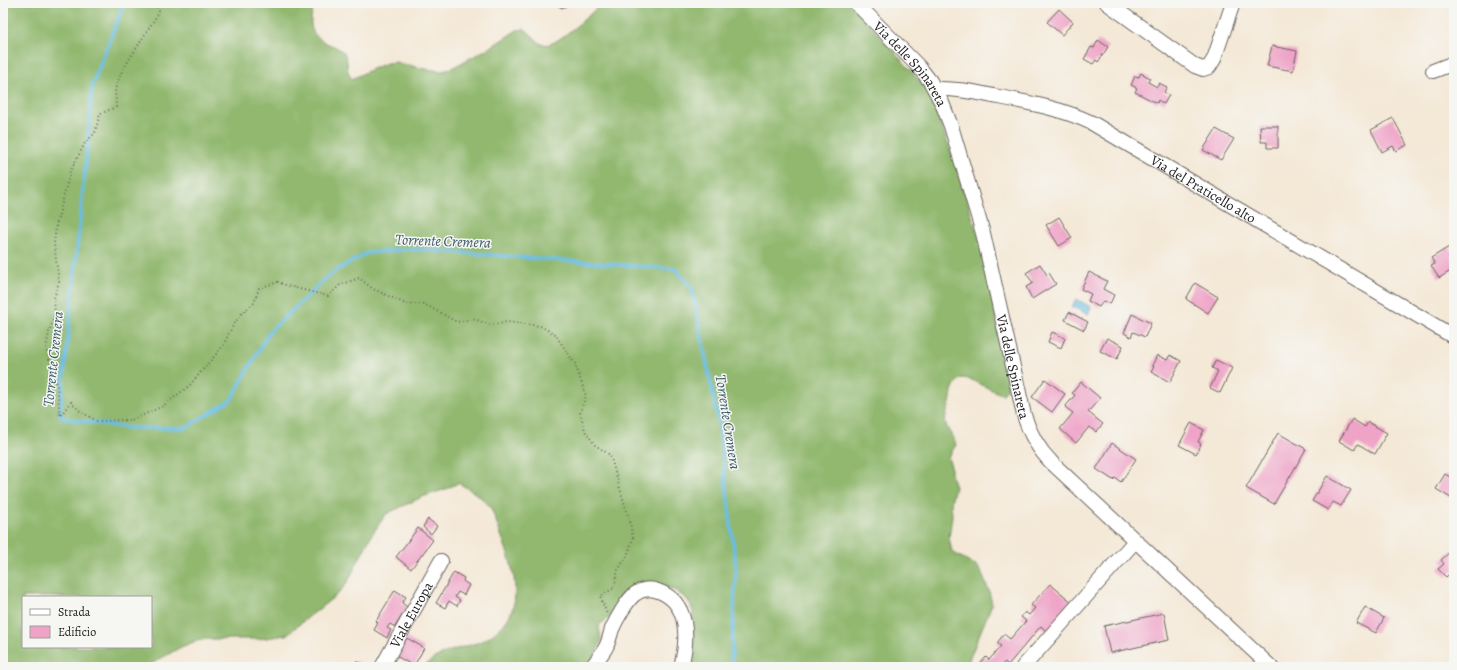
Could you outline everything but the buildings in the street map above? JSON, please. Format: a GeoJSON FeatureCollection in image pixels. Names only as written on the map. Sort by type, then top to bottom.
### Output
{"type":"FeatureCollection","features":[{"type":"Feature","properties":{"kind":"street","name":"Via delle Spinareta"},"geometry":{"type":"LineString","coordinates":[[856,3],[919,68],[935,89],[942,103],[951,126],[983,232],[1024,415],[1029,431],[1037,446],[1044,455],[1135,541],[1271,667]]}},
{"type":"Feature","properties":{"kind":"street"},"geometry":{"type":"LineString","coordinates":[[1107,3],[1195,66],[1204,69],[1209,67],[1214,59],[1233,3]]}},
{"type":"Feature","properties":{"kind":"street"},"geometry":{"type":"LineString","coordinates":[[1433,70],[1454,63]]}},
{"type":"Feature","properties":{"kind":"street","name":"Via del Praticello alto"},"geometry":{"type":"LineString","coordinates":[[935,89],[965,91],[1030,103],[1084,119],[1099,126],[1145,156],[1454,337]]}},
{"type":"Feature","properties":{"kind":"street"},"geometry":{"type":"LineString","coordinates":[[1023,667],[1135,541]]}},
{"type":"Feature","properties":{"kind":"street","name":"Viale Europa"},"geometry":{"type":"LineString","coordinates":[[382,667],[441,561]]}},
{"type":"Feature","properties":{"kind":"street"},"geometry":{"type":"LineString","coordinates":[[592,667],[606,646],[612,628],[633,595],[642,590],[648,589],[662,592],[675,601],[680,608],[685,623],[686,643],[681,667]]}},
{"type":"Feature","properties":{"kind":"path"},"geometry":{"type":"LineString","coordinates":[[156,3],[159,12],[122,71],[115,88],[116,107],[100,114],[95,133],[85,143],[79,152],[70,172],[60,209],[54,244],[59,282],[54,298],[55,315],[46,349],[57,384],[60,416],[71,402],[81,412],[97,421],[132,420],[163,406],[189,386],[223,346],[240,315],[254,303],[259,288],[278,282],[294,288],[328,296],[340,285],[359,278],[373,289],[406,304],[424,304],[457,322],[474,319],[491,325],[507,322],[540,326],[555,334],[575,364],[586,396],[580,412],[585,431],[595,445],[610,455],[630,522],[633,540],[627,556],[618,570],[614,588],[600,596],[612,628]]}},
{"type":"Feature","properties":{"kind":"green space"},"geometry":{"type":"Polygon","coordinates":[[[3,3],[315,3],[311,17],[314,33],[318,38],[338,48],[344,53],[347,60],[348,72],[352,79],[387,63],[395,62],[425,69],[442,71],[450,69],[491,47],[517,30],[525,29],[541,44],[549,44],[555,42],[569,32],[602,3],[850,3],[907,66],[929,93],[957,168],[985,258],[1008,388],[1003,394],[972,380],[961,378],[953,387],[946,416],[946,425],[956,445],[948,457],[955,487],[951,501],[952,516],[949,538],[952,552],[977,566],[989,591],[992,604],[966,667],[688,667],[694,646],[693,611],[688,600],[676,591],[649,581],[637,584],[610,617],[599,625],[601,641],[597,651],[586,667],[424,667],[429,662],[441,655],[480,642],[490,636],[508,619],[513,607],[515,595],[512,569],[509,556],[493,513],[484,500],[471,490],[458,483],[446,489],[422,497],[386,514],[371,536],[347,583],[339,593],[286,635],[260,639],[206,639],[181,647],[146,667],[3,667],[3,3]]]}},
{"type":"Feature","properties":{"kind":"water"},"geometry":{"type":"Polygon","coordinates":[[[1076,299],[1091,307],[1088,314],[1072,307],[1076,299]]]}},
{"type":"Feature","properties":{"kind":"waterway","name":"Torrente Cremera"},"geometry":{"type":"LineString","coordinates":[[124,3],[92,86],[88,140],[60,416],[68,419],[130,428],[185,428],[231,400],[269,332],[321,282],[335,271],[367,253],[412,249],[675,269],[692,288],[719,425],[736,567],[731,667]]}}]}
